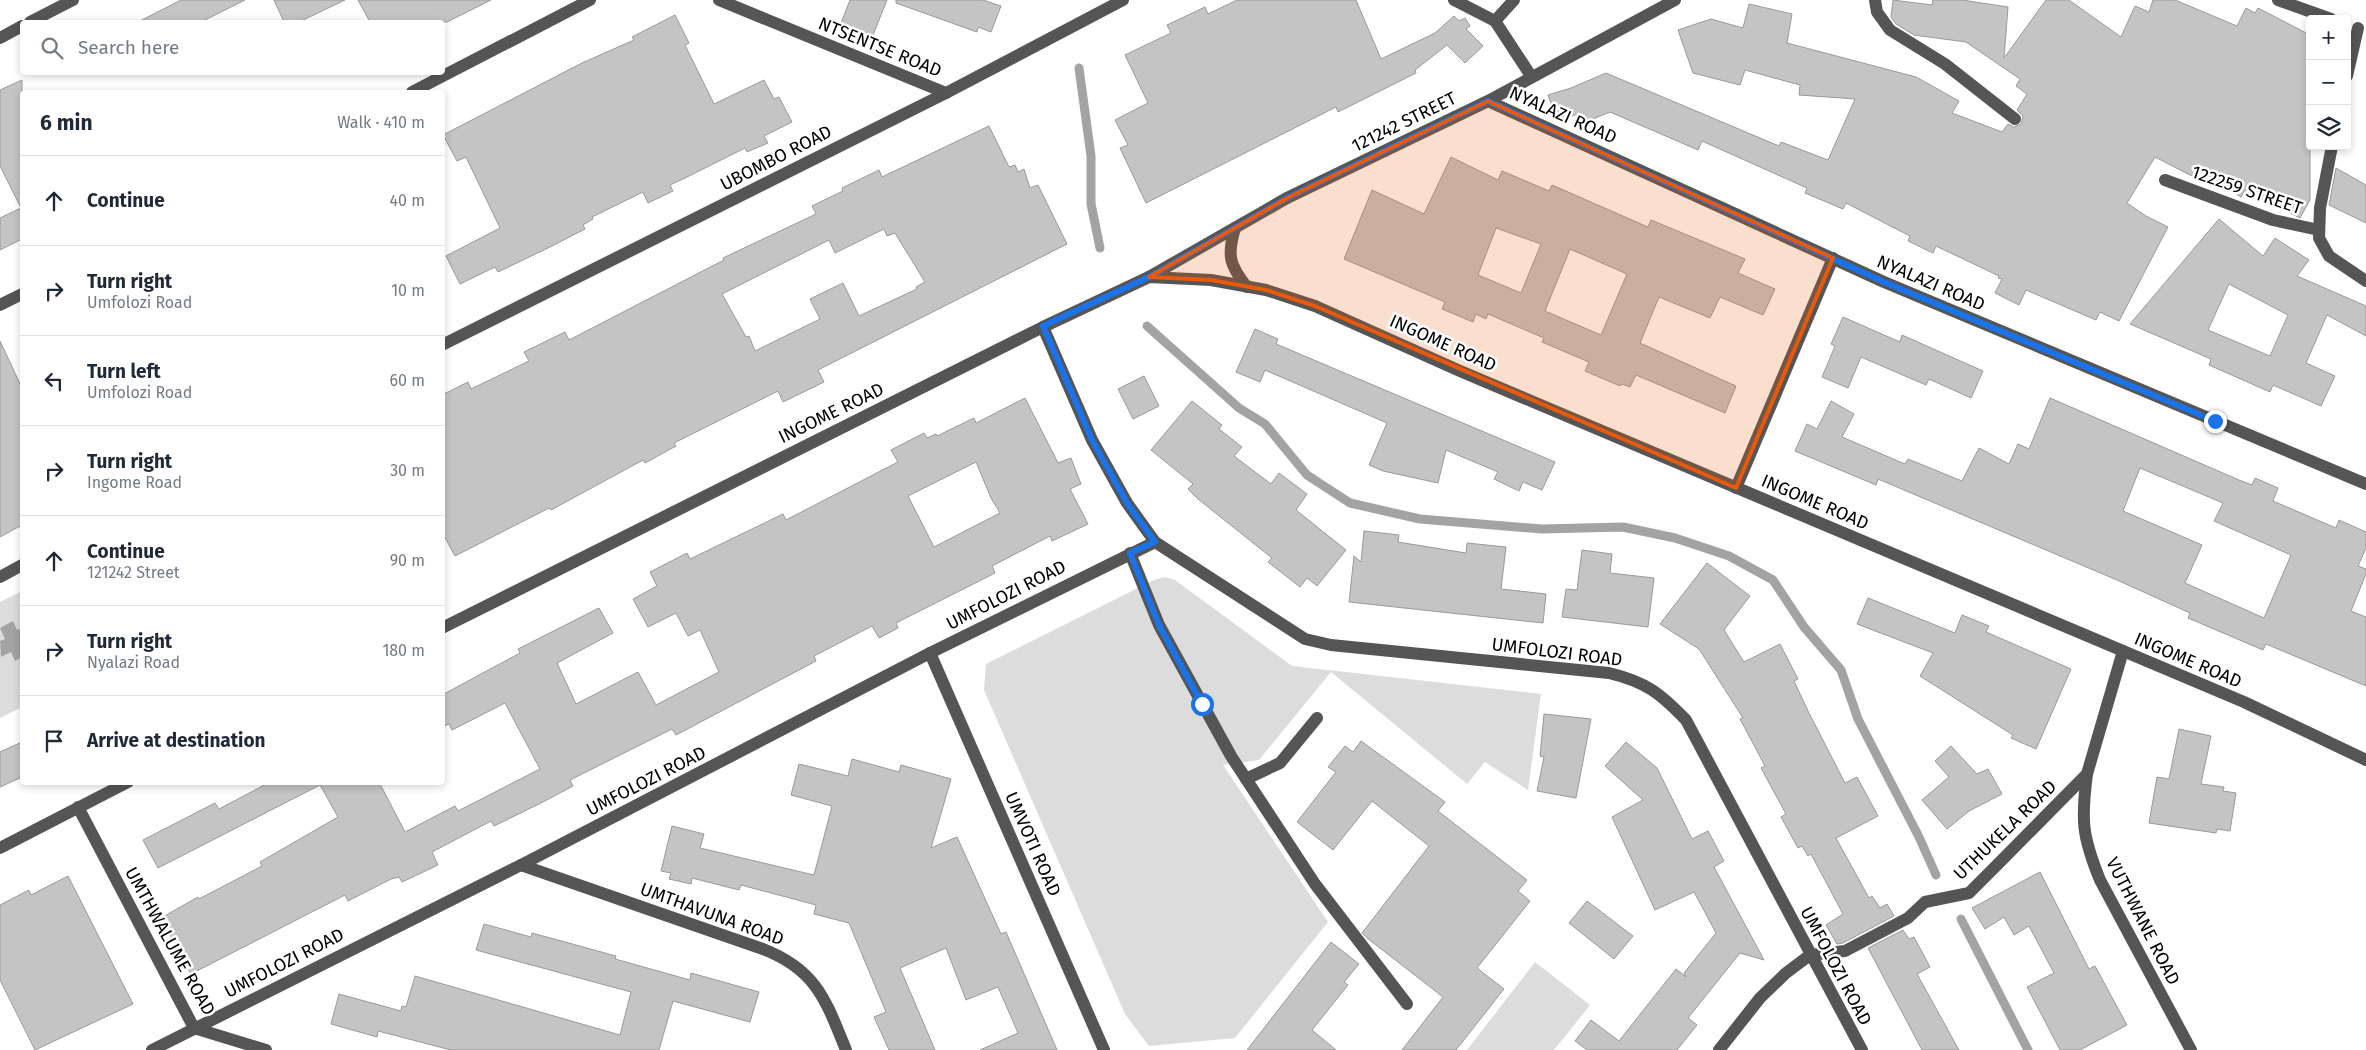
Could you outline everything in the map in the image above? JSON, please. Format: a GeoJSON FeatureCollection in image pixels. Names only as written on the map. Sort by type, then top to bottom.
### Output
{"type":"FeatureCollection","features":[{"type":"Feature","properties":{"kind":"street"},"geometry":{"type":"LineString","coordinates":[[34,20],[73,0]]}},
{"type":"Feature","properties":{"kind":"street"},"geometry":{"type":"LineString","coordinates":[[445,75],[590,0]]}},
{"type":"Feature","properties":{"kind":"street","name":"NTSENTSE ROAD"},"geometry":{"type":"LineString","coordinates":[[719,0],[946,93]]}},
{"type":"Feature","properties":{"kind":"street","name":"UBOMBO ROAD"},"geometry":{"type":"LineString","coordinates":[[445,344],[946,93],[1123,0]]}},
{"type":"Feature","properties":{"kind":"street"},"geometry":{"type":"LineString","coordinates":[[1454,0],[1495,21],[1531,76]]}},
{"type":"Feature","properties":{"kind":"street"},"geometry":{"type":"LineString","coordinates":[[1495,21],[1514,0]]}},
{"type":"Feature","properties":{"kind":"street","name":"121242 STREET"},"geometry":{"type":"LineString","coordinates":[[1149,277],[1287,198],[1488,101],[1531,76],[1675,0]]}},
{"type":"Feature","properties":{"kind":"street"},"geometry":{"type":"LineString","coordinates":[[1875,0],[1877,12],[1890,30],[1945,64],[2015,119]]}},
{"type":"Feature","properties":{"kind":"street"},"geometry":{"type":"LineString","coordinates":[[2278,0],[2320,15]]}},
{"type":"Feature","properties":{"kind":"street"},"geometry":{"type":"LineString","coordinates":[[0,38],[20,27]]}},
{"type":"Feature","properties":{"kind":"street"},"geometry":{"type":"LineString","coordinates":[[2350,60],[2357,28]]}},
{"type":"Feature","properties":{"kind":"street"},"geometry":{"type":"LineString","coordinates":[[416,90],[445,75]]}},
{"type":"Feature","properties":{"kind":"street","name":"NYALAZI ROAD"},"geometry":{"type":"LineString","coordinates":[[1488,101],[1884,282],[2099,374],[2366,484]]}},
{"type":"Feature","properties":{"kind":"street"},"geometry":{"type":"LineString","coordinates":[[2331,150],[2320,208],[2319,238],[2329,256],[2366,280]]}},
{"type":"Feature","properties":{"kind":"street","name":"122259 STREET"},"geometry":{"type":"LineString","coordinates":[[2165,180],[2273,220],[2319,230]]}},
{"type":"Feature","properties":{"kind":"street"},"geometry":{"type":"LineString","coordinates":[[1235,228],[1230,244],[1230,258],[1235,271],[1247,287]]}},
{"type":"Feature","properties":{"kind":"street"},"geometry":{"type":"LineString","coordinates":[[1736,488],[1833,258]]}},
{"type":"Feature","properties":{"kind":"street","name":"INGOME ROAD"},"geometry":{"type":"LineString","coordinates":[[445,626],[1043,326],[1149,277],[1211,280],[1266,290],[1315,306],[1460,371],[2244,702],[2366,760]]}},
{"type":"Feature","properties":{"kind":"street"},"geometry":{"type":"LineString","coordinates":[[0,306],[20,295]]}},
{"type":"Feature","properties":{"kind":"street","name":"UMFOLOZI ROAD"},"geometry":{"type":"LineString","coordinates":[[1043,326],[1092,440],[1127,503],[1155,542],[1305,639],[1330,645],[1609,673],[1635,680],[1663,696],[1686,720],[1862,1050]]}},
{"type":"Feature","properties":{"kind":"street","name":"UMFOLOZI ROAD"},"geometry":{"type":"LineString","coordinates":[[152,1050],[521,865],[930,653],[1155,542]]}},
{"type":"Feature","properties":{"kind":"street"},"geometry":{"type":"LineString","coordinates":[[1130,553],[1159,625],[1246,779],[1315,884],[1408,1004]]}},
{"type":"Feature","properties":{"kind":"street"},"geometry":{"type":"LineString","coordinates":[[0,577],[20,566]]}},
{"type":"Feature","properties":{"kind":"street","name":"UTHUKELA ROAD"},"geometry":{"type":"LineString","coordinates":[[1810,955],[1845,951],[1908,918],[1925,902],[1969,893],[2087,774],[2124,651]]}},
{"type":"Feature","properties":{"kind":"street","name":"UMVOTI ROAD"},"geometry":{"type":"LineString","coordinates":[[930,653],[1104,1050]]}},
{"type":"Feature","properties":{"kind":"street"},"geometry":{"type":"LineString","coordinates":[[1246,779],[1280,763],[1317,718]]}},
{"type":"Feature","properties":{"kind":"street","name":"VUTHWANE ROAD"},"geometry":{"type":"LineString","coordinates":[[2087,774],[2083,804],[2083,829],[2090,855],[2100,880],[2191,1050]]}},
{"type":"Feature","properties":{"kind":"street"},"geometry":{"type":"LineString","coordinates":[[0,848],[122,785]]}},
{"type":"Feature","properties":{"kind":"street","name":"UMTHWALUME ROAD"},"geometry":{"type":"LineString","coordinates":[[78,807],[194,1028],[266,1050]]}},
{"type":"Feature","properties":{"kind":"street","name":"UMTHAVUNA ROAD"},"geometry":{"type":"LineString","coordinates":[[521,865],[763,949],[798,966],[817,987],[846,1050]]}},
{"type":"Feature","properties":{"kind":"street"},"geometry":{"type":"LineString","coordinates":[[1719,1050],[1760,998],[1786,973],[1810,955]]}},
{"type":"Feature","properties":{"kind":"highlighted area"},"geometry":{"type":"Polygon","coordinates":[[[1488,101],[1833,258],[1736,488],[1315,306],[1266,290],[1211,280],[1149,277],[1287,198],[1488,101]]]}},
{"type":"Feature","properties":{"kind":"shaded area"},"geometry":{"type":"Polygon","coordinates":[[[1165,577],[1175,580],[1292,666],[1541,694],[1528,790],[1485,762],[1467,784],[1331,672],[1259,760],[1223,765],[1328,922],[1235,1038],[1149,1046],[1125,1014],[984,690],[986,664],[1154,580],[1165,577]]]}},
{"type":"Feature","properties":{"kind":"shaded area"},"geometry":{"type":"Polygon","coordinates":[[[20,592],[20,708],[0,718],[0,602],[20,592]]]}},
{"type":"Feature","properties":{"kind":"shaded area"},"geometry":{"type":"Polygon","coordinates":[[[13,621],[17,630],[20,629],[20,658],[15,661],[11,652],[1,657],[0,641],[5,639],[0,628],[13,621]]]}},
{"type":"Feature","properties":{"kind":"shaded area"},"geometry":{"type":"Polygon","coordinates":[[[1535,962],[1590,1005],[1554,1050],[1467,1050],[1535,962]]]}},
{"type":"Feature","properties":{"kind":"building"},"geometry":{"type":"Polygon","coordinates":[[[181,0],[245,0],[205,20],[142,20],[181,0]]]}},
{"type":"Feature","properties":{"kind":"building"},"geometry":{"type":"Polygon","coordinates":[[[274,0],[345,0],[303,20],[283,20],[274,0]]]}},
{"type":"Feature","properties":{"kind":"building"},"geometry":{"type":"Polygon","coordinates":[[[358,0],[491,0],[447,22],[445,20],[369,20],[358,0]]]}},
{"type":"Feature","properties":{"kind":"building"},"geometry":{"type":"Polygon","coordinates":[[[850,0],[887,0],[873,35],[841,23],[850,0]]]}},
{"type":"Feature","properties":{"kind":"building"},"geometry":{"type":"Polygon","coordinates":[[[896,0],[983,0],[1001,6],[991,32],[978,27],[977,32],[896,3],[896,0]]]}},
{"type":"Feature","properties":{"kind":"building"},"geometry":{"type":"Polygon","coordinates":[[[1237,0],[1356,0],[1381,59],[1435,33],[1454,16],[1459,21],[1465,18],[1470,26],[1466,29],[1483,46],[1465,63],[1447,45],[1415,70],[1416,73],[1338,112],[1336,107],[1146,203],[1120,148],[1128,145],[1115,120],[1148,103],[1125,55],[1171,33],[1167,25],[1205,7],[1208,14],[1237,0]]]}},
{"type":"Feature","properties":{"kind":"building"},"geometry":{"type":"Polygon","coordinates":[[[1893,0],[1932,5],[1933,0],[1962,0],[2008,7],[2004,58],[2046,0],[2069,0],[2121,37],[2135,6],[2149,12],[2153,0],[2175,0],[2237,26],[2246,8],[2255,13],[2258,8],[2306,33],[2306,150],[2310,150],[2310,200],[2300,218],[2245,190],[2241,197],[2198,169],[2194,177],[2155,157],[2127,203],[2146,216],[2168,227],[2119,321],[2100,312],[2096,320],[2026,290],[2019,305],[1995,293],[2002,279],[1998,278],[1999,276],[1936,246],[1933,253],[1908,241],[1910,236],[1846,203],[1843,209],[1805,193],[1807,188],[1702,141],[1698,150],[1610,112],[1583,123],[1578,114],[1557,121],[1548,95],[1571,88],[1606,73],[1779,146],[1781,142],[1828,160],[1855,99],[1799,95],[1800,85],[1745,70],[1740,85],[1693,73],[1678,30],[1711,19],[1743,28],[1749,4],[1792,14],[1787,43],[1916,77],[1959,101],[1952,113],[2002,132],[2008,124],[2014,127],[2021,124],[2023,116],[2017,110],[2027,94],[2016,86],[2020,79],[1966,42],[1914,35],[1896,24],[1891,17],[1893,0]]]}},
{"type":"Feature","properties":{"kind":"building"},"geometry":{"type":"Polygon","coordinates":[[[675,15],[689,43],[685,45],[714,104],[764,80],[774,99],[779,97],[792,122],[764,136],[768,143],[747,152],[745,148],[670,185],[673,191],[648,203],[643,192],[592,217],[593,219],[583,225],[585,229],[550,247],[498,272],[495,267],[460,284],[446,256],[500,228],[466,157],[457,161],[445,139],[445,134],[582,63],[634,40],[632,37],[675,15]]]}},
{"type":"Feature","properties":{"kind":"building"},"geometry":{"type":"Polygon","coordinates":[[[22,80],[22,90],[20,90],[20,206],[0,166],[0,90],[22,80]]]}},
{"type":"Feature","properties":{"kind":"building"},"geometry":{"type":"Polygon","coordinates":[[[989,126],[1009,167],[1015,165],[1018,172],[1024,169],[1030,188],[1038,185],[1067,244],[818,370],[824,382],[783,402],[778,391],[674,443],[676,446],[645,463],[643,460],[551,510],[549,508],[455,556],[445,538],[445,394],[468,382],[471,389],[529,361],[524,352],[565,332],[569,340],[724,260],[723,258],[816,214],[812,206],[843,191],[842,188],[879,170],[882,177],[989,126]],[[884,229],[835,253],[829,240],[722,294],[746,337],[749,336],[755,351],[820,319],[810,299],[843,283],[859,316],[917,289],[916,287],[925,282],[895,233],[887,236],[884,229]]]}},
{"type":"Feature","properties":{"kind":"building"},"geometry":{"type":"Polygon","coordinates":[[[1451,157],[1498,180],[1502,171],[1549,191],[1552,185],[1648,227],[1651,220],[1745,259],[1738,273],[1775,289],[1763,315],[1720,297],[1710,318],[1659,297],[1640,343],[1736,386],[1725,413],[1636,375],[1630,387],[1622,384],[1620,386],[1585,371],[1589,362],[1542,342],[1544,338],[1488,314],[1486,319],[1476,314],[1473,322],[1442,309],[1445,302],[1344,259],[1372,190],[1424,214],[1451,157]],[[1496,228],[1478,275],[1521,293],[1541,244],[1496,228]],[[1570,249],[1545,311],[1601,335],[1627,274],[1570,249]]]}},
{"type":"Feature","properties":{"kind":"building"},"geometry":{"type":"Polygon","coordinates":[[[2336,168],[2366,185],[2366,223],[2329,205],[2336,168]]]}},
{"type":"Feature","properties":{"kind":"building"},"geometry":{"type":"Polygon","coordinates":[[[20,208],[20,240],[0,250],[0,218],[20,208]]]}},
{"type":"Feature","properties":{"kind":"building"},"geometry":{"type":"Polygon","coordinates":[[[2219,219],[2263,256],[2275,238],[2309,260],[2297,276],[2366,306],[2366,336],[2327,315],[2306,363],[2335,376],[2321,406],[2273,385],[2270,392],[2209,365],[2211,359],[2130,324],[2219,219]],[[2229,284],[2208,330],[2270,356],[2288,315],[2229,284]]]}},
{"type":"Feature","properties":{"kind":"building"},"geometry":{"type":"Polygon","coordinates":[[[1843,317],[1900,342],[1902,335],[1983,371],[1971,398],[1929,379],[1926,385],[1861,357],[1848,388],[1822,377],[1835,346],[1831,344],[1843,317]]]}},
{"type":"Feature","properties":{"kind":"building"},"geometry":{"type":"Polygon","coordinates":[[[1255,329],[1278,339],[1276,344],[1555,462],[1542,490],[1523,482],[1519,491],[1494,479],[1498,472],[1446,450],[1438,483],[1383,471],[1369,465],[1387,423],[1265,370],[1260,382],[1236,372],[1255,329]]]}},
{"type":"Feature","properties":{"kind":"building"},"geometry":{"type":"Polygon","coordinates":[[[0,341],[20,384],[20,526],[0,537],[0,341]]]}},
{"type":"Feature","properties":{"kind":"building"},"geometry":{"type":"Polygon","coordinates":[[[1144,376],[1159,406],[1133,419],[1118,389],[1144,376]]]}},
{"type":"Feature","properties":{"kind":"building"},"geometry":{"type":"Polygon","coordinates":[[[1025,398],[1058,463],[1071,458],[1081,484],[1070,489],[1088,524],[1052,541],[1050,536],[992,566],[995,573],[896,623],[898,628],[879,638],[872,626],[814,656],[816,661],[676,735],[672,729],[570,780],[573,786],[543,802],[494,826],[491,821],[432,852],[438,865],[402,882],[399,877],[391,879],[348,901],[345,895],[191,974],[161,918],[198,897],[199,899],[262,866],[260,862],[338,817],[320,785],[381,785],[405,832],[455,806],[458,811],[540,769],[505,703],[452,730],[449,724],[445,726],[445,693],[520,653],[518,649],[599,608],[613,633],[557,663],[576,704],[638,672],[656,705],[719,672],[700,630],[688,636],[676,613],[648,627],[633,599],[657,586],[650,572],[687,553],[690,559],[783,514],[786,520],[898,462],[891,450],[924,433],[927,438],[936,434],[937,436],[974,418],[976,423],[1025,398]],[[976,462],[908,496],[934,547],[1000,513],[991,498],[976,462]]]}},
{"type":"Feature","properties":{"kind":"building"},"geometry":{"type":"Polygon","coordinates":[[[2050,398],[2239,480],[2252,485],[2255,478],[2278,488],[2273,501],[2336,528],[2339,520],[2366,532],[2366,548],[2358,566],[2366,569],[2366,574],[2351,611],[2366,617],[2366,686],[2266,644],[2263,650],[2188,618],[2190,613],[2117,580],[1878,479],[1876,485],[1795,451],[1807,424],[1817,429],[1831,401],[1854,414],[1842,437],[1905,464],[1908,459],[1962,481],[1979,448],[2009,464],[2018,444],[2029,449],[2050,398]],[[2140,468],[2123,511],[2202,545],[2185,583],[2264,618],[2291,555],[2214,521],[2223,503],[2140,468]]]}},
{"type":"Feature","properties":{"kind":"building"},"geometry":{"type":"Polygon","coordinates":[[[1192,401],[1222,425],[1219,429],[1242,447],[1234,456],[1271,484],[1279,473],[1307,494],[1296,510],[1346,550],[1317,586],[1307,578],[1300,587],[1268,562],[1272,558],[1198,499],[1188,489],[1193,484],[1151,450],[1192,401]]]}},
{"type":"Feature","properties":{"kind":"building"},"geometry":{"type":"Polygon","coordinates":[[[1364,531],[1399,535],[1398,542],[1466,553],[1467,543],[1506,547],[1501,589],[1546,594],[1543,623],[1349,602],[1354,556],[1361,562],[1364,531]]]}},
{"type":"Feature","properties":{"kind":"building"},"geometry":{"type":"Polygon","coordinates":[[[1582,550],[1612,554],[1610,573],[1654,578],[1648,627],[1562,617],[1566,589],[1577,590],[1582,550]]]}},
{"type":"Feature","properties":{"kind":"building"},"geometry":{"type":"Polygon","coordinates":[[[1707,563],[1750,596],[1724,630],[1744,662],[1780,644],[1798,679],[1794,681],[1808,711],[1845,783],[1857,777],[1878,816],[1836,838],[1869,898],[1872,896],[1880,908],[1887,904],[1894,916],[1843,943],[1837,944],[1826,925],[1843,914],[1811,854],[1808,856],[1802,846],[1798,848],[1781,817],[1786,814],[1761,768],[1765,766],[1740,719],[1743,718],[1699,649],[1660,624],[1707,563]]]}},
{"type":"Feature","properties":{"kind":"building"},"geometry":{"type":"Polygon","coordinates":[[[1868,598],[1955,633],[1962,615],[1989,626],[1986,632],[2071,669],[2036,749],[2011,738],[2013,735],[1920,676],[1933,653],[1857,624],[1868,598]]]}},
{"type":"Feature","properties":{"kind":"building"},"geometry":{"type":"Polygon","coordinates":[[[1544,714],[1591,719],[1576,798],[1537,791],[1544,757],[1540,756],[1544,714]]]}},
{"type":"Feature","properties":{"kind":"building"},"geometry":{"type":"Polygon","coordinates":[[[2179,729],[2211,736],[2201,784],[2224,787],[2223,791],[2236,793],[2230,831],[2217,829],[2216,833],[2149,823],[2157,777],[2169,779],[2179,729]]]}},
{"type":"Feature","properties":{"kind":"building"},"geometry":{"type":"Polygon","coordinates":[[[1361,741],[1445,802],[1438,811],[1527,880],[1518,891],[1530,901],[1477,968],[1504,989],[1456,1050],[1402,1050],[1443,997],[1362,933],[1429,846],[1372,801],[1333,850],[1297,822],[1336,772],[1328,767],[1345,746],[1353,752],[1361,741]]]}},
{"type":"Feature","properties":{"kind":"building"},"geometry":{"type":"Polygon","coordinates":[[[1626,742],[1657,768],[1692,839],[1708,831],[1724,861],[1714,867],[1764,960],[1740,953],[1688,1018],[1697,1025],[1677,1050],[1587,1050],[1575,1041],[1591,1020],[1619,1041],[1676,969],[1686,977],[1684,973],[1716,933],[1694,892],[1655,910],[1612,817],[1643,800],[1605,766],[1626,742]]]}},
{"type":"Feature","properties":{"kind":"building"},"geometry":{"type":"Polygon","coordinates":[[[20,743],[20,778],[0,787],[0,752],[20,743]]]}},
{"type":"Feature","properties":{"kind":"building"},"geometry":{"type":"Polygon","coordinates":[[[1951,746],[1977,774],[1988,769],[2002,794],[1969,811],[1947,829],[1922,800],[1949,777],[1935,761],[1951,746]]]}},
{"type":"Feature","properties":{"kind":"building"},"geometry":{"type":"Polygon","coordinates":[[[852,759],[899,772],[901,765],[951,779],[931,848],[957,837],[1001,934],[1006,932],[1057,1050],[980,1050],[1018,1033],[998,987],[966,1000],[946,948],[900,968],[935,1050],[889,1050],[874,1017],[886,1012],[849,923],[814,914],[816,905],[741,885],[739,890],[692,878],[691,884],[669,879],[671,873],[661,871],[672,826],[704,834],[700,848],[814,875],[832,806],[791,795],[799,764],[848,776],[852,759]]]}},
{"type":"Feature","properties":{"kind":"building"},"geometry":{"type":"Polygon","coordinates":[[[264,785],[320,785],[158,868],[143,840],[215,803],[219,809],[264,785]]]}},
{"type":"Feature","properties":{"kind":"building"},"geometry":{"type":"Polygon","coordinates":[[[2040,872],[2089,969],[2095,966],[2127,1025],[2080,1050],[2060,1050],[2027,987],[2054,973],[2029,926],[2014,935],[2004,917],[1985,929],[1972,908],[2040,872]]]}},
{"type":"Feature","properties":{"kind":"building"},"geometry":{"type":"Polygon","coordinates":[[[68,876],[133,1004],[35,1050],[0,980],[0,905],[29,890],[31,895],[68,876]]]}},
{"type":"Feature","properties":{"kind":"building"},"geometry":{"type":"Polygon","coordinates":[[[1587,901],[1633,936],[1614,959],[1569,923],[1587,901]]]}},
{"type":"Feature","properties":{"kind":"building"},"geometry":{"type":"Polygon","coordinates":[[[484,924],[531,937],[532,933],[616,956],[615,959],[690,980],[691,973],[759,992],[750,1022],[673,1001],[659,1050],[451,1050],[378,1031],[377,1037],[331,1024],[339,994],[401,1011],[402,1006],[406,1007],[415,976],[620,1035],[631,992],[476,950],[484,924]]]}},
{"type":"Feature","properties":{"kind":"building"},"geometry":{"type":"Polygon","coordinates":[[[1903,930],[1909,939],[1914,937],[1930,967],[1917,974],[1959,1050],[1922,1050],[1868,948],[1903,930]]]}},
{"type":"Feature","properties":{"kind":"building"},"geometry":{"type":"Polygon","coordinates":[[[1331,942],[1359,964],[1344,982],[1348,985],[1312,1030],[1336,1050],[1247,1050],[1331,942]]]}},
{"type":"Feature","properties":{"kind":"waterway"},"geometry":{"type":"LineString","coordinates":[[1079,68],[1091,156],[1091,204],[1100,248]]}},
{"type":"Feature","properties":{"kind":"waterway"},"geometry":{"type":"LineString","coordinates":[[1147,326],[1239,408],[1265,424],[1307,475],[1350,503],[1420,519],[1542,529],[1623,527],[1675,538],[1729,556],[1773,580],[1804,627],[1841,670],[1858,719],[1919,837],[1936,875]]}},
{"type":"Feature","properties":{"kind":"waterway"},"geometry":{"type":"LineString","coordinates":[[1961,919],[2028,1050]]}},
{"type":"Feature","properties":{"kind":"route"},"geometry":{"type":"LineString","coordinates":[[1202,704],[1159,625],[1130,553],[1155,542],[1127,503],[1092,440],[1043,326],[1149,277],[1287,198],[1488,101],[1884,282],[2215,421]]}}]}
